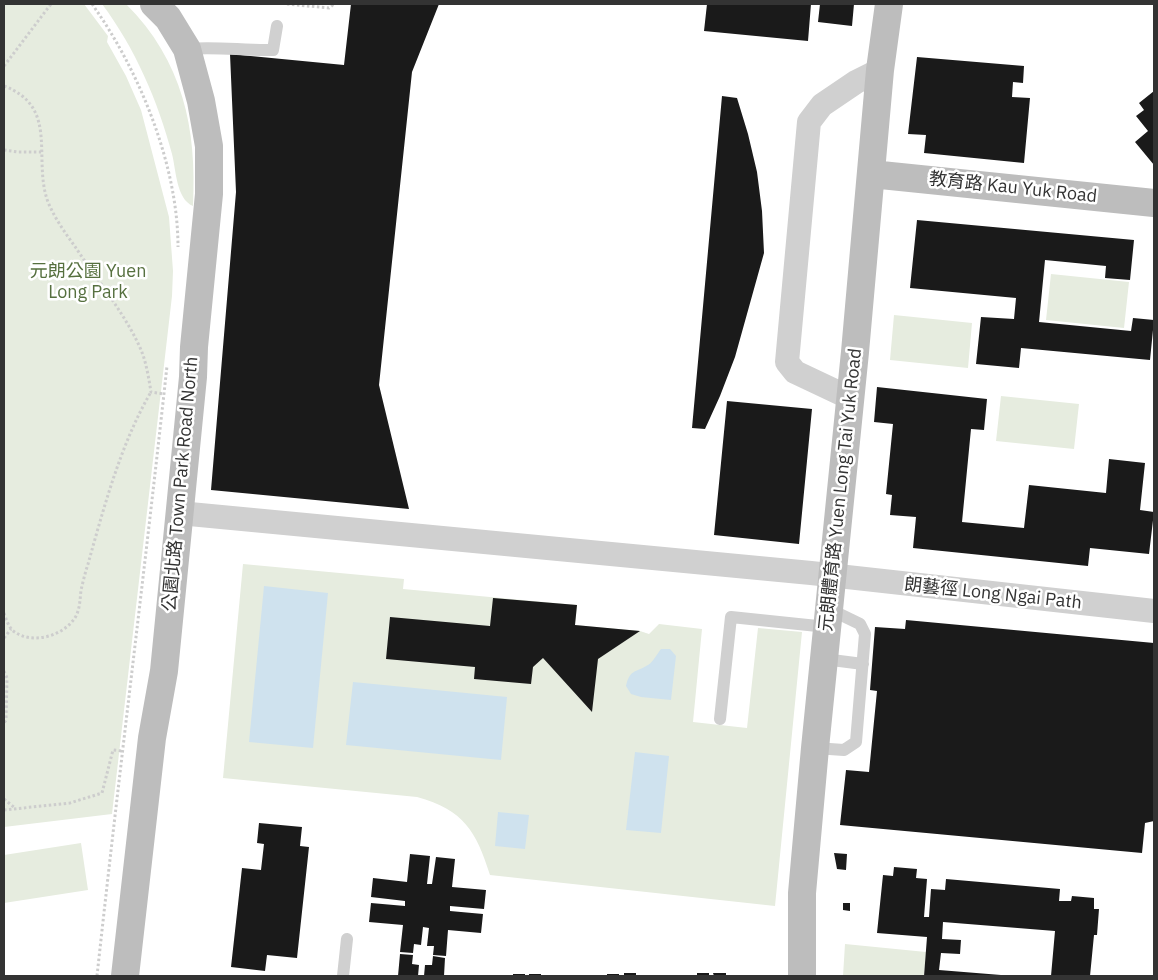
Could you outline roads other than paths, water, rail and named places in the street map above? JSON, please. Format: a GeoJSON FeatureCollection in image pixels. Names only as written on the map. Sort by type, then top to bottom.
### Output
{"type":"FeatureCollection","features":[{"type":"Feature","properties":{"kind":"street","name":"公園北路 Town Park Road North"},"geometry":{"type":"LineString","coordinates":[[125,976],[152,738],[164,671],[209,194],[209,146],[201,101],[187,49],[168,18],[154,4]]}},
{"type":"Feature","properties":{"kind":"street","name":"元朗體育路 Yuen Long Tai Yuk Road"},"geometry":{"type":"LineString","coordinates":[[802,976],[802,893],[880,70],[889,4]]}},
{"type":"Feature","properties":{"kind":"street"},"geometry":{"type":"LineString","coordinates":[[850,398],[795,372],[787,362],[809,122],[822,105],[856,82],[880,70]]}},
{"type":"Feature","properties":{"kind":"street","name":"教育路 Kau Yuk Road"},"geometry":{"type":"LineString","coordinates":[[871,174],[1154,203]]}},
{"type":"Feature","properties":{"kind":"street","name":"朗藝徑 Long Ngai Path"},"geometry":{"type":"LineString","coordinates":[[179,513],[832,576],[1154,611]]}},
{"type":"Feature","properties":{"kind":"lane"},"geometry":{"type":"LineString","coordinates":[[187,49],[201,47],[253,51],[273,50],[278,26]]}},
{"type":"Feature","properties":{"kind":"lane"},"geometry":{"type":"LineString","coordinates":[[720,719],[731,617],[828,618],[860,624],[865,634],[856,742],[844,750],[815,748]]}},
{"type":"Feature","properties":{"kind":"lane"},"geometry":{"type":"LineString","coordinates":[[824,659],[863,664]]}},
{"type":"Feature","properties":{"kind":"lane"},"geometry":{"type":"LineString","coordinates":[[343,976],[347,939]]}},
{"type":"Feature","properties":{"kind":"water"},"geometry":{"type":"Polygon","coordinates":[[[264,586],[328,593],[313,748],[249,742],[264,586]]]}},
{"type":"Feature","properties":{"kind":"water"},"geometry":{"type":"Polygon","coordinates":[[[661,649],[670,649],[676,656],[671,700],[631,694],[626,686],[631,674],[650,664],[661,649]]]}},
{"type":"Feature","properties":{"kind":"water"},"geometry":{"type":"Polygon","coordinates":[[[353,682],[507,697],[501,760],[346,745],[353,682]]]}},
{"type":"Feature","properties":{"kind":"water"},"geometry":{"type":"Polygon","coordinates":[[[635,752],[669,756],[661,833],[626,830],[635,752]]]}},
{"type":"Feature","properties":{"kind":"water"},"geometry":{"type":"Polygon","coordinates":[[[498,812],[529,815],[525,849],[495,846],[498,812]]]}},
{"type":"Feature","properties":{"kind":"park label","name":"元朗公園 Yuen Long Park"},"geometry":{"type":"Point","coordinates":[88,282]}}]}
